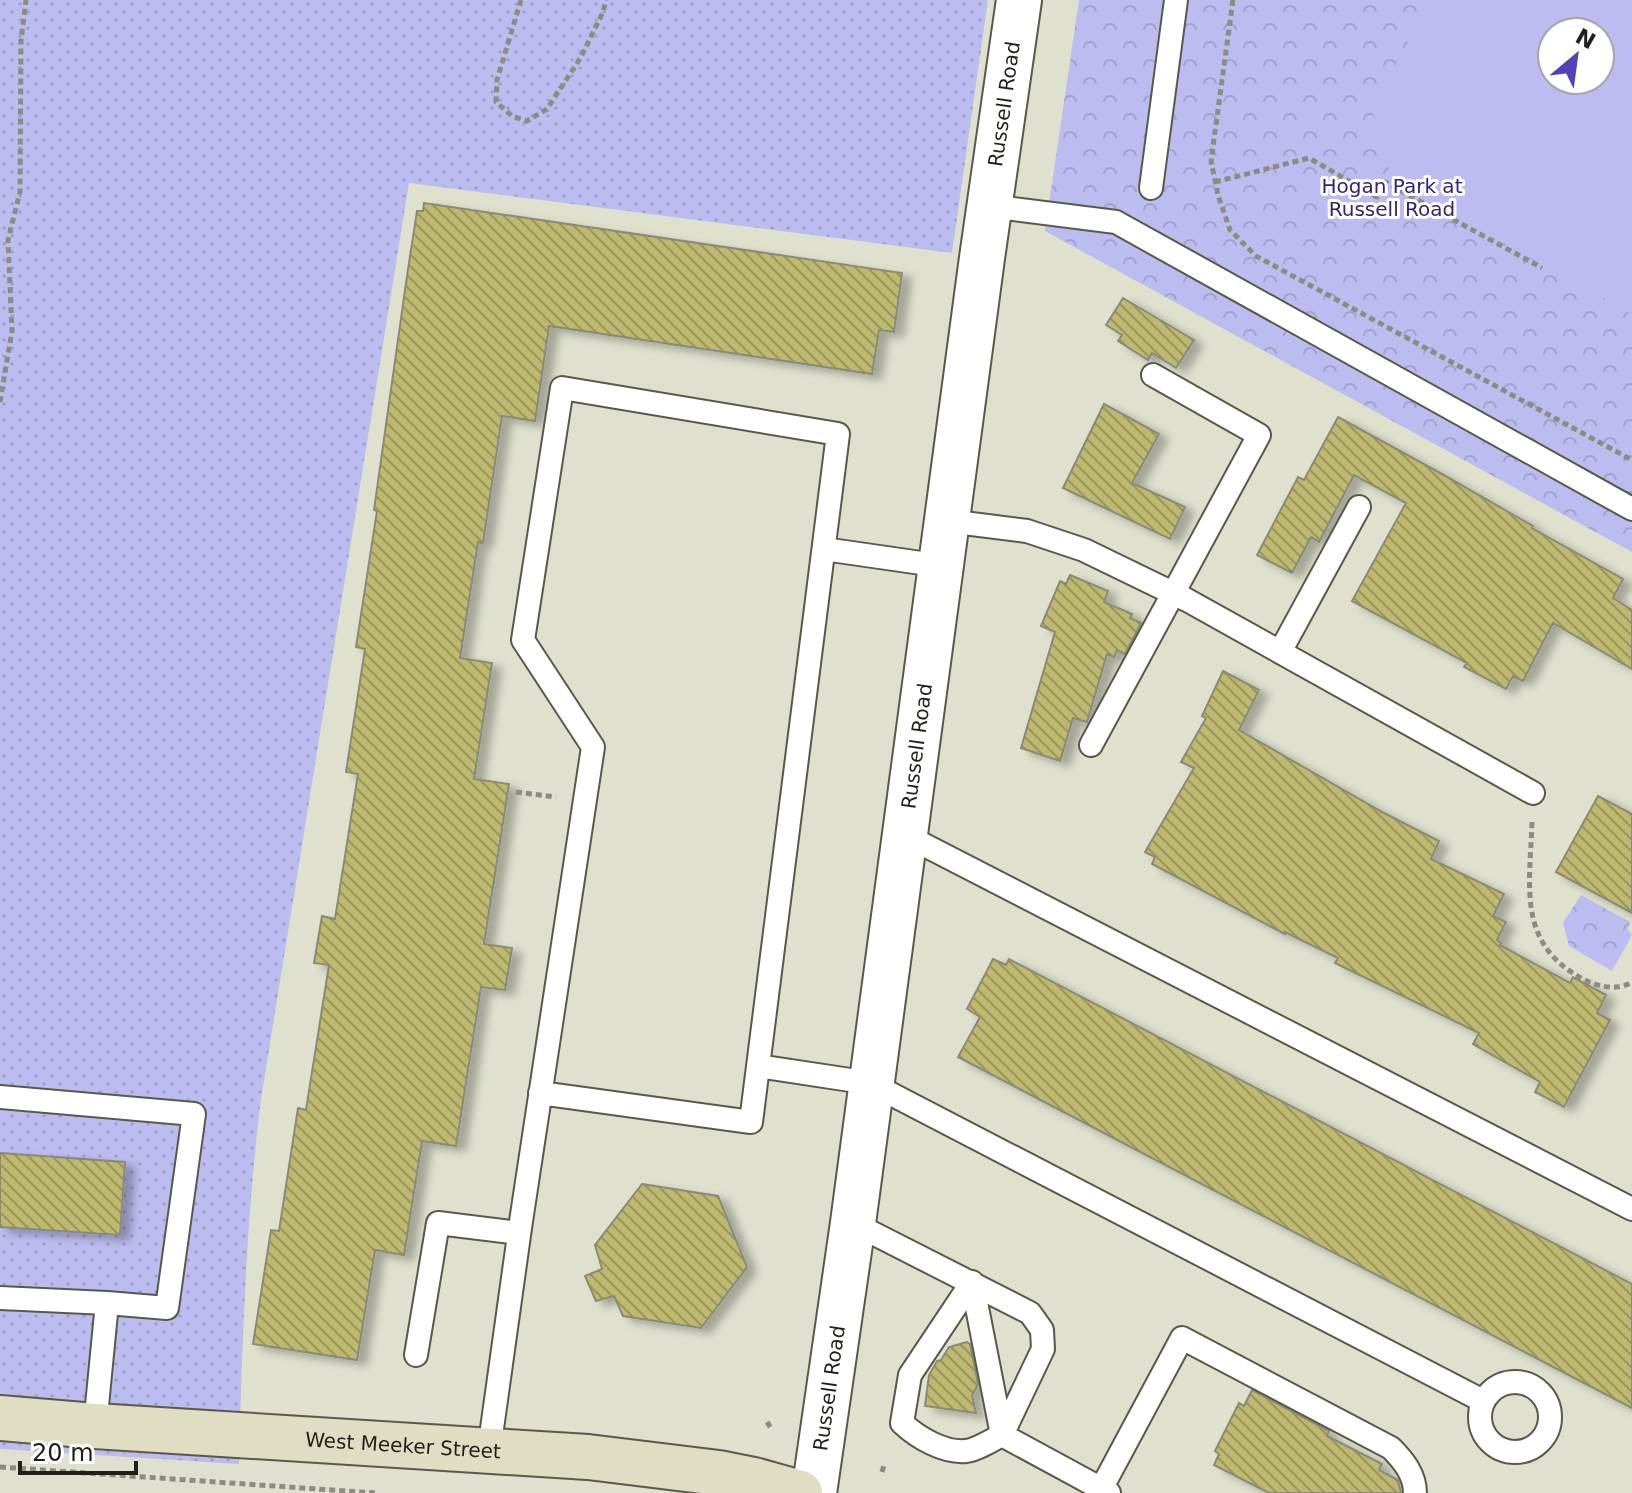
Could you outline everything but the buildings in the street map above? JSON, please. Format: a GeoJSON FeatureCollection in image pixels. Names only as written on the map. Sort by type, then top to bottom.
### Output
{"type":"FeatureCollection","features":[{"type":"Feature","properties":{"kind":"main road","name":"West Meeker Street"},"geometry":{"type":"LineString","coordinates":[[1,1419],[588,1457],[719,1473],[800,1493]]}},
{"type":"Feature","properties":{"kind":"street","name":"Russell Road"},"geometry":{"type":"LineString","coordinates":[[814,1493],[1019,0]]}},
{"type":"Feature","properties":{"kind":"lane"},"geometry":{"type":"LineString","coordinates":[[1151,188],[1176,0]]}},
{"type":"Feature","properties":{"kind":"lane"},"geometry":{"type":"LineString","coordinates":[[990,206],[1116,222],[1632,509]]}},
{"type":"Feature","properties":{"kind":"lane"},"geometry":{"type":"LineString","coordinates":[[1091,745],[1259,435],[1153,375]]}},
{"type":"Feature","properties":{"kind":"lane"},"geometry":{"type":"LineString","coordinates":[[489,1450],[519,1233],[540,1093],[593,747],[523,640],[562,388],[838,434],[751,1122],[540,1093]]}},
{"type":"Feature","properties":{"kind":"lane"},"geometry":{"type":"LineString","coordinates":[[1280,652],[1359,507]]}},
{"type":"Feature","properties":{"kind":"lane"},"geometry":{"type":"LineString","coordinates":[[948,521],[1027,531],[1084,550],[1173,593],[1533,793]]}},
{"type":"Feature","properties":{"kind":"lane"},"geometry":{"type":"LineString","coordinates":[[824,549],[942,566]]}},
{"type":"Feature","properties":{"kind":"lane"},"geometry":{"type":"LineString","coordinates":[[905,835],[1632,1209]]}},
{"type":"Feature","properties":{"kind":"lane"},"geometry":{"type":"LineString","coordinates":[[758,1066],[870,1083],[1483,1401]]}},
{"type":"Feature","properties":{"kind":"lane"},"geometry":{"type":"LineString","coordinates":[[0,1097],[194,1114],[167,1308],[0,1298]]}},
{"type":"Feature","properties":{"kind":"lane"},"geometry":{"type":"LineString","coordinates":[[416,1355],[438,1223],[519,1233]]}},
{"type":"Feature","properties":{"kind":"lane"},"geometry":{"type":"LineString","coordinates":[[853,1223],[972,1282],[1030,1313],[1042,1330],[1043,1349],[1002,1435],[968,1452],[931,1442],[911,1432],[902,1423],[910,1375],[972,1282]]}},
{"type":"Feature","properties":{"kind":"lane"},"geometry":{"type":"LineString","coordinates":[[972,1282],[1002,1435],[1103,1492],[1182,1338],[1391,1448],[1402,1459],[1415,1481],[1415,1493]]}},
{"type":"Feature","properties":{"kind":"lane"},"geometry":{"type":"LineString","coordinates":[[95,1426],[107,1303]]}},
{"type":"Feature","properties":{"kind":"path"},"geometry":{"type":"LineString","coordinates":[[0,402],[12,331],[8,240],[20,192],[21,41],[26,0]]}},
{"type":"Feature","properties":{"kind":"path"},"geometry":{"type":"LineString","coordinates":[[521,0],[497,80],[496,102],[512,116],[527,121],[547,109],[581,57],[606,0]]}},
{"type":"Feature","properties":{"kind":"path"},"geometry":{"type":"LineString","coordinates":[[1233,0],[1211,161],[1230,230],[1256,256],[1632,460]]}},
{"type":"Feature","properties":{"kind":"path"},"geometry":{"type":"LineString","coordinates":[[1215,182],[1309,158],[1377,197],[1385,182],[1542,268]]}},
{"type":"Feature","properties":{"kind":"path"},"geometry":{"type":"LineString","coordinates":[[516,792],[527,793]]}},
{"type":"Feature","properties":{"kind":"path"},"geometry":{"type":"LineString","coordinates":[[1533,793],[1529,902],[1532,920],[1542,944],[1577,975],[1591,983],[1612,988],[1632,982]]}},
{"type":"Feature","properties":{"kind":"path"},"geometry":{"type":"LineString","coordinates":[[0,1467],[375,1493]]}},
{"type":"Feature","properties":{"kind":"green space"},"geometry":{"type":"Polygon","coordinates":[[[0,0],[988,0],[952,253],[409,183],[261,1099],[248,1235],[239,1464],[0,1449],[0,0]]]}},
{"type":"Feature","properties":{"kind":"green space","name":"Hogan Park at Russell Road"},"geometry":{"type":"Polygon","coordinates":[[[1079,0],[1632,0],[1632,552],[1045,231],[1079,0]]]}},
{"type":"Feature","properties":{"kind":"green space"},"geometry":{"type":"Polygon","coordinates":[[[1431,0],[1632,0],[1632,314],[1393,182],[1372,108],[1431,0]]]}},
{"type":"Feature","properties":{"kind":"green space"},"geometry":{"type":"Polygon","coordinates":[[[1581,895],[1630,922],[1628,929],[1632,935],[1612,971],[1569,946],[1563,923],[1581,895]]]}}]}
